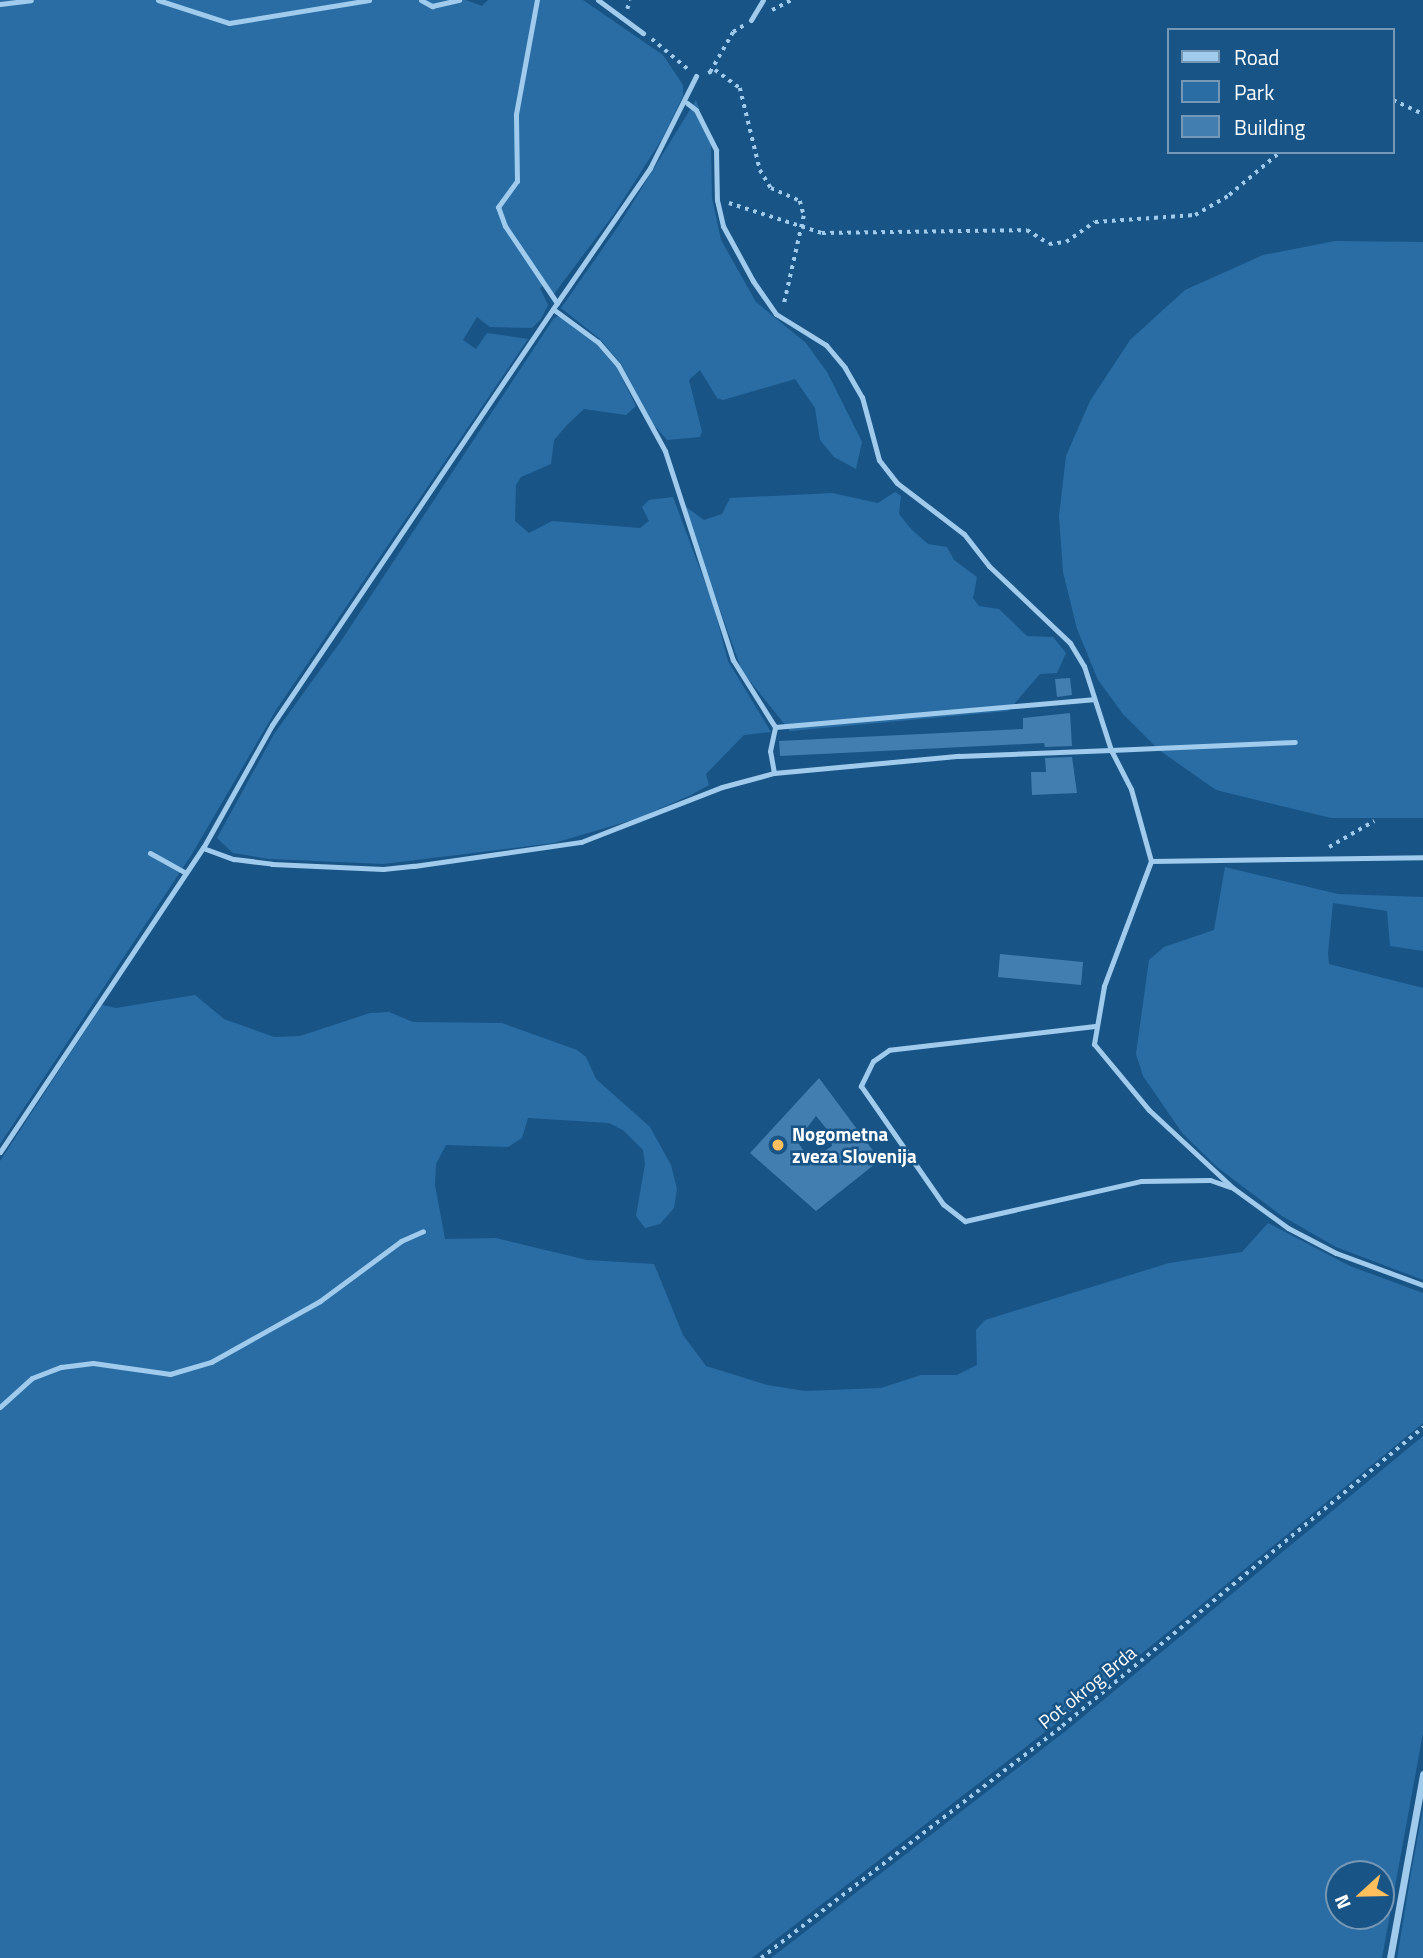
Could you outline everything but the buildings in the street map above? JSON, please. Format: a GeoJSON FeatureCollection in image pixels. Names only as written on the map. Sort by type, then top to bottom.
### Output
{"type":"FeatureCollection","features":[{"type":"Feature","properties":{"kind":"street"},"geometry":{"type":"LineString","coordinates":[[1390,1958],[1423,1774]]}},
{"type":"Feature","properties":{"kind":"lane"},"geometry":{"type":"LineString","coordinates":[[0,4],[31,0]]}},
{"type":"Feature","properties":{"kind":"lane"},"geometry":{"type":"LineString","coordinates":[[158,0],[229,23],[369,0]]}},
{"type":"Feature","properties":{"kind":"lane"},"geometry":{"type":"LineString","coordinates":[[421,0],[432,6],[459,0]]}},
{"type":"Feature","properties":{"kind":"lane"},"geometry":{"type":"LineString","coordinates":[[537,0],[516,114],[517,181],[498,207],[505,226],[555,306],[598,342],[618,365],[665,451],[733,660],[775,727],[770,751],[774,773]]}},
{"type":"Feature","properties":{"kind":"lane"},"geometry":{"type":"LineString","coordinates":[[598,0],[643,33]]}},
{"type":"Feature","properties":{"kind":"lane"},"geometry":{"type":"LineString","coordinates":[[751,20],[763,0]]}},
{"type":"Feature","properties":{"kind":"lane"},"geometry":{"type":"LineString","coordinates":[[0,1152],[203,848],[272,725],[555,306],[613,226],[687,103],[696,76]]}},
{"type":"Feature","properties":{"kind":"lane"},"geometry":{"type":"LineString","coordinates":[[687,103],[696,110],[716,150],[717,200],[734,248],[776,314],[826,345],[845,368],[862,397],[879,460],[897,483],[964,534],[1008,585],[1070,643],[1084,666],[1111,750],[1131,789],[1151,861],[1104,986],[1094,1044],[1149,1110],[1233,1188],[1288,1228],[1336,1253],[1423,1286]]}},
{"type":"Feature","properties":{"kind":"lane"},"geometry":{"type":"LineString","coordinates":[[775,727],[1093,699]]}},
{"type":"Feature","properties":{"kind":"lane"},"geometry":{"type":"LineString","coordinates":[[203,848],[234,859],[272,864],[383,869],[581,842],[636,824],[722,787],[774,773],[959,756],[1295,741]]}},
{"type":"Feature","properties":{"kind":"lane"},"geometry":{"type":"LineString","coordinates":[[149,853],[186,873]]}},
{"type":"Feature","properties":{"kind":"lane"},"geometry":{"type":"LineString","coordinates":[[1151,861],[1316,856],[1423,857]]}},
{"type":"Feature","properties":{"kind":"lane"},"geometry":{"type":"LineString","coordinates":[[1095,1026],[889,1050],[873,1061],[861,1086],[943,1204],[965,1221],[1141,1181],[1210,1180],[1233,1188]]}},
{"type":"Feature","properties":{"kind":"lane"},"geometry":{"type":"LineString","coordinates":[[0,1407],[32,1378],[61,1367],[93,1363],[170,1374],[211,1362],[320,1301],[401,1241],[422,1231]]}},
{"type":"Feature","properties":{"kind":"path"},"geometry":{"type":"LineString","coordinates":[[643,33],[696,76],[715,71],[740,88],[760,170],[771,188],[800,201],[801,228],[784,304],[787,313]]}},
{"type":"Feature","properties":{"kind":"path"},"geometry":{"type":"LineString","coordinates":[[1395,101],[1423,114]]}},
{"type":"Feature","properties":{"kind":"path"},"geometry":{"type":"LineString","coordinates":[[717,200],[801,228],[850,234],[1027,230],[1049,244],[1066,242],[1095,222],[1195,215],[1229,195],[1278,154]]}},
{"type":"Feature","properties":{"kind":"path"},"geometry":{"type":"LineString","coordinates":[[1316,856],[1374,821]]}},
{"type":"Feature","properties":{"kind":"path","name":"Pot okrog Brda"},"geometry":{"type":"LineString","coordinates":[[761,1958],[1062,1726],[1423,1427]]}},
{"type":"Feature","properties":{"kind":"green space"},"geometry":{"type":"Polygon","coordinates":[[[0,0],[466,0],[482,6],[488,0],[583,0],[663,55],[683,85],[683,96],[662,139],[614,214],[554,294],[543,286],[540,288],[548,305],[541,319],[532,328],[490,327],[477,317],[463,340],[476,349],[487,333],[528,339],[276,710],[192,854],[0,1144],[0,0]]]}},
{"type":"Feature","properties":{"kind":"green space"},"geometry":{"type":"Polygon","coordinates":[[[696,100],[711,143],[712,198],[721,240],[756,302],[806,343],[827,372],[862,442],[856,469],[834,457],[820,440],[815,408],[795,379],[723,400],[717,398],[700,370],[689,380],[702,432],[700,437],[667,440],[653,424],[621,364],[600,339],[561,308],[619,225],[696,100]]]}},
{"type":"Feature","properties":{"kind":"green space"},"geometry":{"type":"Polygon","coordinates":[[[1335,241],[1423,242],[1423,818],[1331,818],[1216,790],[1159,750],[1123,714],[1098,680],[1077,629],[1063,572],[1059,516],[1066,456],[1090,401],[1130,340],[1185,290],[1263,255],[1335,241]]]}},
{"type":"Feature","properties":{"kind":"green space"},"geometry":{"type":"Polygon","coordinates":[[[559,316],[593,341],[616,366],[636,406],[626,415],[584,409],[567,425],[554,440],[551,464],[521,477],[516,485],[515,521],[529,533],[552,521],[640,528],[649,521],[642,507],[649,500],[673,497],[713,604],[728,661],[771,732],[744,735],[706,774],[709,785],[691,795],[636,819],[554,843],[383,864],[269,859],[233,853],[217,838],[274,734],[341,641],[554,318],[559,316]]]}},
{"type":"Feature","properties":{"kind":"green space"},"geometry":{"type":"Polygon","coordinates":[[[895,492],[901,496],[899,514],[911,529],[928,544],[947,547],[954,560],[977,577],[973,598],[979,606],[999,609],[1027,636],[1053,637],[1066,653],[1057,673],[1040,674],[1008,711],[790,731],[742,671],[682,504],[704,520],[722,514],[730,498],[832,493],[878,503],[895,492]]]}},
{"type":"Feature","properties":{"kind":"green space"},"geometry":{"type":"Polygon","coordinates":[[[1225,867],[1338,894],[1423,897],[1423,951],[1390,946],[1387,911],[1333,903],[1328,953],[1329,964],[1423,988],[1423,1280],[1336,1247],[1282,1216],[1217,1167],[1183,1134],[1143,1076],[1136,1054],[1149,960],[1164,947],[1214,930],[1225,867]]]}},
{"type":"Feature","properties":{"kind":"green space"},"geometry":{"type":"Polygon","coordinates":[[[195,995],[224,1019],[274,1037],[300,1036],[370,1013],[389,1012],[413,1022],[502,1023],[577,1050],[586,1057],[596,1079],[650,1127],[671,1165],[677,1189],[674,1208],[660,1224],[645,1228],[636,1216],[645,1164],[643,1150],[623,1130],[609,1123],[528,1118],[522,1138],[508,1147],[446,1145],[436,1164],[435,1185],[445,1239],[496,1238],[587,1260],[654,1264],[683,1335],[706,1366],[767,1385],[805,1391],[881,1388],[921,1375],[957,1375],[977,1365],[976,1330],[985,1320],[1169,1263],[1242,1252],[1268,1223],[1350,1266],[1423,1293],[1423,1423],[1062,1719],[752,1958],[0,1958],[0,1161],[102,1005],[116,1008],[195,995]]]}},
{"type":"Feature","properties":{"kind":"green space"},"geometry":{"type":"Polygon","coordinates":[[[1423,1436],[1423,1733],[1395,1887],[1395,1860],[1325,1860],[1325,1930],[1387,1930],[1382,1958],[771,1958],[1067,1730],[1423,1436]]]}},
{"type":"Feature","properties":{"kind":"green space"},"geometry":{"type":"Polygon","coordinates":[[[1423,1809],[1423,1958],[1397,1958],[1412,1867],[1423,1809]]]}},
{"type":"Feature","properties":{"kind":"place","name":"Nogometna zveza Slovenija"},"geometry":{"type":"Point","coordinates":[778,1145]}}]}
